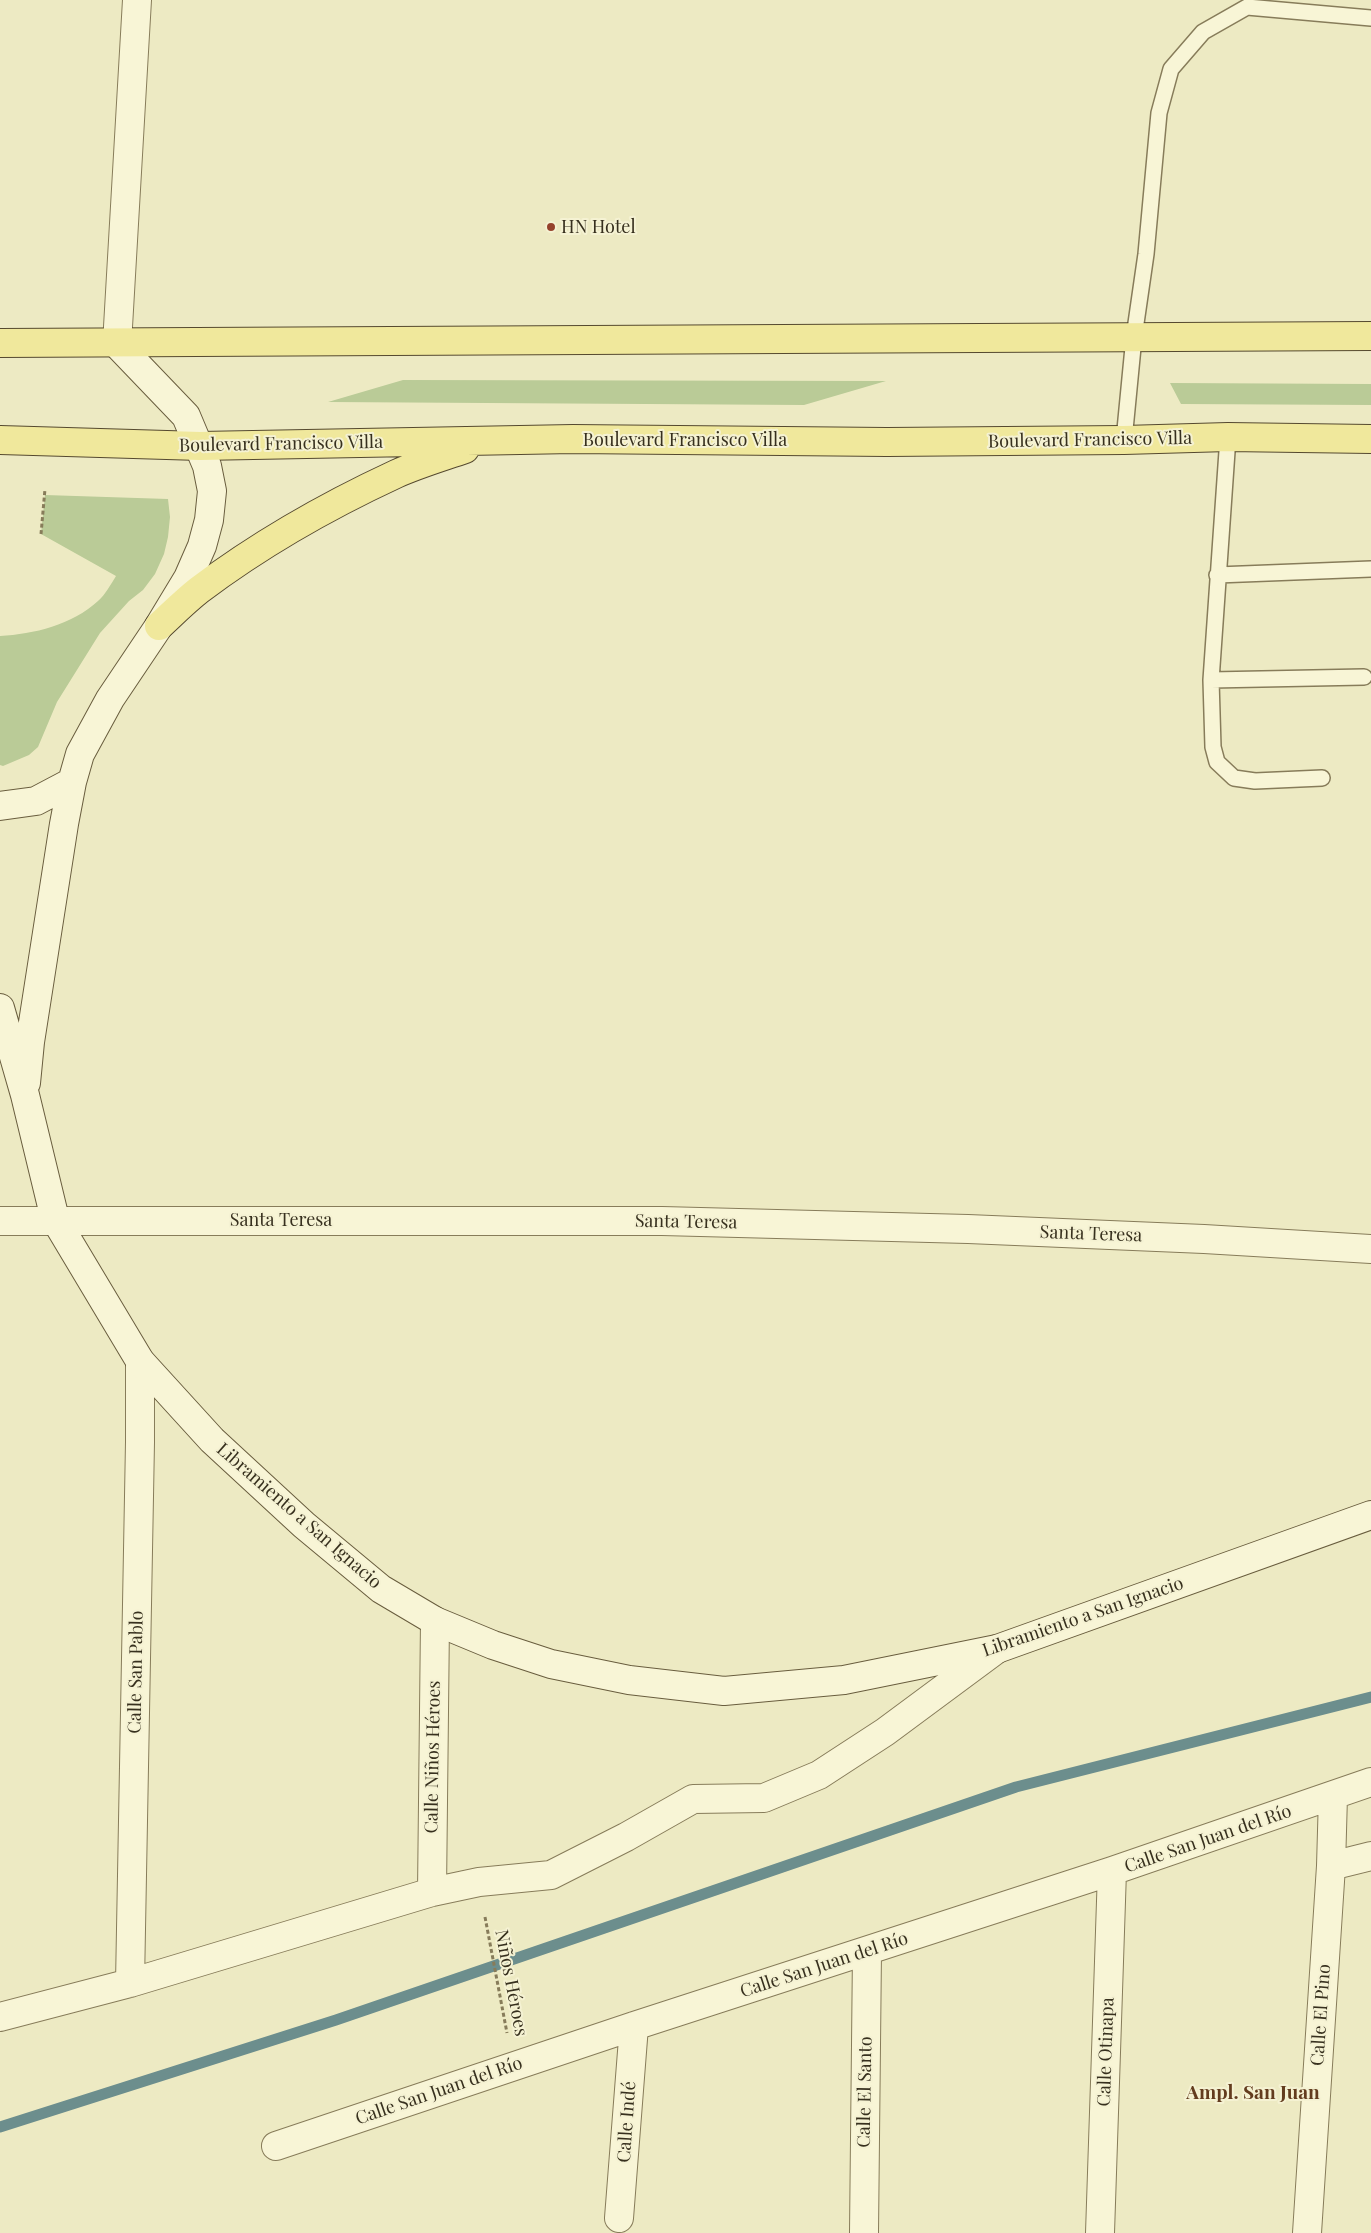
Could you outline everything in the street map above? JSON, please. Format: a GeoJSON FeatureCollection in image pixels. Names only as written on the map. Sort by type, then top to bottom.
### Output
{"type":"FeatureCollection","features":[{"type":"Feature","properties":{"kind":"main road"},"geometry":{"type":"LineString","coordinates":[[0,343],[117,344],[1371,336]]}},
{"type":"Feature","properties":{"kind":"main road","name":"Boulevard Francisco Villa"},"geometry":{"type":"LineString","coordinates":[[0,440],[200,446],[573,439],[878,442],[1124,440],[1228,437],[1371,439]]}},
{"type":"Feature","properties":{"kind":"main road"},"geometry":{"type":"LineString","coordinates":[[159,626],[197,592],[245,556],[323,510],[398,473],[486,442]]}},
{"type":"Feature","properties":{"kind":"street"},"geometry":{"type":"LineString","coordinates":[[25,1095],[30,1042],[72,782],[80,754],[92,729],[188,578],[202,546],[209,520],[212,490],[207,466],[186,416],[117,344],[137,0]]}},
{"type":"Feature","properties":{"kind":"street"},"geometry":{"type":"LineString","coordinates":[[0,806],[36,801],[72,782]]}},
{"type":"Feature","properties":{"kind":"street","name":"Libramiento a San Ignacio"},"geometry":{"type":"LineString","coordinates":[[0,1008],[25,1095],[55,1220],[140,1360],[212,1440],[304,1524],[381,1588],[435,1621],[493,1645],[551,1664],[629,1680],[724,1691],[844,1680],[997,1650],[1371,1515]]}},
{"type":"Feature","properties":{"kind":"street","name":"Santa Teresa"},"geometry":{"type":"LineString","coordinates":[[0,1221],[662,1221],[998,1231],[1371,1249]]}},
{"type":"Feature","properties":{"kind":"street","name":"Calle San Pablo"},"geometry":{"type":"LineString","coordinates":[[130,1983],[140,1360]]}},
{"type":"Feature","properties":{"kind":"street","name":"Calle Niños Héroes"},"geometry":{"type":"LineString","coordinates":[[432,1892],[435,1621]]}},
{"type":"Feature","properties":{"kind":"street"},"geometry":{"type":"LineString","coordinates":[[0,2018],[130,1983],[432,1892],[478,1882],[551,1875],[626,1838],[693,1799],[764,1798],[819,1775],[885,1732],[997,1650]]}},
{"type":"Feature","properties":{"kind":"street","name":"Calle San Juan del Río"},"geometry":{"type":"LineString","coordinates":[[276,2146],[634,2026],[1112,1872],[1371,1782]]}},
{"type":"Feature","properties":{"kind":"street","name":"Calle El Pino"},"geometry":{"type":"LineString","coordinates":[[1307,2233],[1331,1866],[1333,1796]]}},
{"type":"Feature","properties":{"kind":"street"},"geometry":{"type":"LineString","coordinates":[[1331,1866],[1371,1856]]}},
{"type":"Feature","properties":{"kind":"street","name":"Calle Otinapa"},"geometry":{"type":"LineString","coordinates":[[1100,2233],[1112,1872]]}},
{"type":"Feature","properties":{"kind":"street","name":"Calle El Santo"},"geometry":{"type":"LineString","coordinates":[[864,2232],[866,1951]]}},
{"type":"Feature","properties":{"kind":"street","name":"Calle Indé"},"geometry":{"type":"LineString","coordinates":[[619,2218],[634,2026]]}},
{"type":"Feature","properties":{"kind":"lane"},"geometry":{"type":"LineString","coordinates":[[1124,440],[1134,337],[1146,254],[1159,113],[1171,69],[1203,32],[1247,7],[1371,18]]}},
{"type":"Feature","properties":{"kind":"lane"},"geometry":{"type":"LineString","coordinates":[[1228,437],[1211,680],[1213,748],[1217,762],[1234,778],[1255,781],[1322,778]]}},
{"type":"Feature","properties":{"kind":"lane"},"geometry":{"type":"LineString","coordinates":[[1217,575],[1371,569]]}},
{"type":"Feature","properties":{"kind":"lane"},"geometry":{"type":"LineString","coordinates":[[1211,680],[1364,677]]}},
{"type":"Feature","properties":{"kind":"path"},"geometry":{"type":"LineString","coordinates":[[41,534],[45,489]]}},
{"type":"Feature","properties":{"kind":"path","name":"Niños Héroes"},"geometry":{"type":"LineString","coordinates":[[486,1922],[508,2040]]}},
{"type":"Feature","properties":{"kind":"green space"},"geometry":{"type":"Polygon","coordinates":[[[403,380],[886,381],[804,405],[328,402],[403,380]]]}},
{"type":"Feature","properties":{"kind":"green space"},"geometry":{"type":"Polygon","coordinates":[[[1170,383],[1371,384],[1371,405],[1181,404],[1170,383]]]}},
{"type":"Feature","properties":{"kind":"green space"},"geometry":{"type":"Polygon","coordinates":[[[45,495],[168,499],[170,517],[168,537],[164,554],[155,574],[143,590],[129,601],[100,633],[57,702],[38,747],[29,755],[3,766],[0,765],[0,636],[26,633],[65,622],[101,599],[116,576],[41,534],[45,495]]]}},
{"type":"Feature","properties":{"kind":"waterway"},"geometry":{"type":"LineString","coordinates":[[0,2127],[336,2020],[1016,1787],[1371,1697]]}},
{"type":"Feature","properties":{"kind":"place","name":"HN Hotel"},"geometry":{"type":"Point","coordinates":[551,227]}},
{"type":"Feature","properties":{"kind":"district","name":"Ampl. San Juan"},"geometry":{"type":"Point","coordinates":[1253,2093]}}]}
